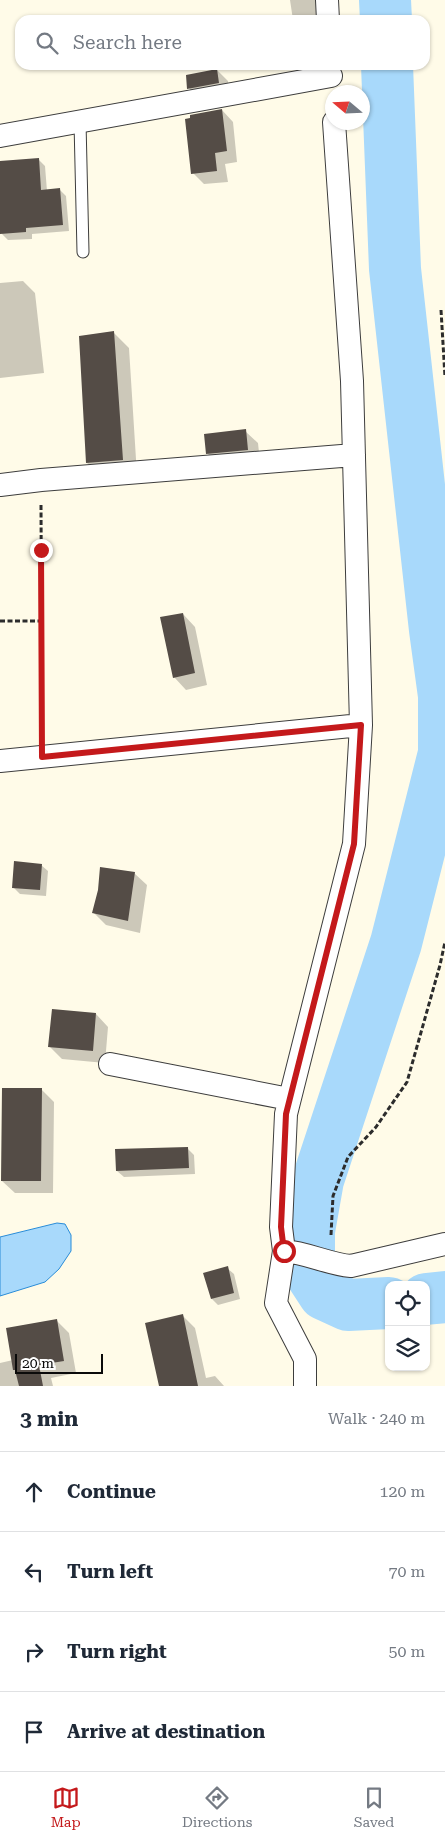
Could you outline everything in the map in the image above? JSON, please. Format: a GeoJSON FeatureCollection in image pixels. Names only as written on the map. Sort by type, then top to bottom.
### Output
{"type":"FeatureCollection","features":[{"type":"Feature","properties":{"kind":"street"},"geometry":{"type":"LineString","coordinates":[[328,0],[328,15]]}},
{"type":"Feature","properties":{"kind":"street"},"geometry":{"type":"LineString","coordinates":[[0,136],[331,79]]}},
{"type":"Feature","properties":{"kind":"street"},"geometry":{"type":"LineString","coordinates":[[305,1386],[305,1359],[276,1303],[288,1251],[281,1227],[286,1114],[354,844],[361,725],[352,382],[335,130]]}},
{"type":"Feature","properties":{"kind":"street"},"geometry":{"type":"LineString","coordinates":[[0,485],[40,480],[354,455]]}},
{"type":"Feature","properties":{"kind":"street"},"geometry":{"type":"LineString","coordinates":[[0,761],[361,725]]}},
{"type":"Feature","properties":{"kind":"street"},"geometry":{"type":"LineString","coordinates":[[110,1064],[290,1099]]}},
{"type":"Feature","properties":{"kind":"street"},"geometry":{"type":"LineString","coordinates":[[288,1251],[351,1266],[445,1244]]}},
{"type":"Feature","properties":{"kind":"lane"},"geometry":{"type":"LineString","coordinates":[[80,122],[83,252]]}},
{"type":"Feature","properties":{"kind":"path"},"geometry":{"type":"LineString","coordinates":[[441,310],[445,377]]}},
{"type":"Feature","properties":{"kind":"path"},"geometry":{"type":"LineString","coordinates":[[40,480],[42,757]]}},
{"type":"Feature","properties":{"kind":"path"},"geometry":{"type":"LineString","coordinates":[[0,621],[41,621]]}},
{"type":"Feature","properties":{"kind":"path"},"geometry":{"type":"LineString","coordinates":[[325,1261],[333,1196],[348,1157],[376,1127],[407,1082],[445,942]]}},
{"type":"Feature","properties":{"kind":"water"},"geometry":{"type":"Polygon","coordinates":[[[57,1223],[65,1224],[71,1235],[71,1251],[59,1269],[45,1282],[0,1296],[0,1237],[57,1223]]]}},
{"type":"Feature","properties":{"kind":"building"},"geometry":{"type":"Polygon","coordinates":[[[217,70],[219,83],[187,89],[186,75],[217,70]]]}},
{"type":"Feature","properties":{"kind":"building"},"geometry":{"type":"Polygon","coordinates":[[[222,109],[227,151],[215,153],[217,171],[191,174],[185,119],[190,118],[190,115],[222,109]]]}},
{"type":"Feature","properties":{"kind":"building"},"geometry":{"type":"Polygon","coordinates":[[[39,158],[41,190],[60,188],[63,225],[26,228],[26,232],[0,234],[0,161],[39,158]]]}},
{"type":"Feature","properties":{"kind":"building"},"geometry":{"type":"Polygon","coordinates":[[[114,331],[123,460],[86,463],[79,336],[114,331]]]}},
{"type":"Feature","properties":{"kind":"building"},"geometry":{"type":"Polygon","coordinates":[[[246,429],[248,450],[206,454],[204,434],[246,429]]]}},
{"type":"Feature","properties":{"kind":"building"},"geometry":{"type":"Polygon","coordinates":[[[183,613],[195,673],[173,678],[160,617],[183,613]]]}},
{"type":"Feature","properties":{"kind":"building"},"geometry":{"type":"Polygon","coordinates":[[[14,861],[42,864],[40,890],[12,888],[14,861]]]}},
{"type":"Feature","properties":{"kind":"building"},"geometry":{"type":"Polygon","coordinates":[[[100,867],[135,872],[128,921],[92,913],[98,890],[100,867]]]}},
{"type":"Feature","properties":{"kind":"building"},"geometry":{"type":"Polygon","coordinates":[[[52,1009],[96,1013],[93,1051],[48,1047],[52,1009]]]}},
{"type":"Feature","properties":{"kind":"building"},"geometry":{"type":"Polygon","coordinates":[[[2,1088],[42,1088],[41,1181],[1,1181],[2,1088]]]}},
{"type":"Feature","properties":{"kind":"building"},"geometry":{"type":"Polygon","coordinates":[[[188,1147],[189,1168],[116,1171],[115,1149],[188,1147]]]}},
{"type":"Feature","properties":{"kind":"building"},"geometry":{"type":"Polygon","coordinates":[[[228,1266],[234,1293],[211,1299],[203,1273],[228,1266]]]}},
{"type":"Feature","properties":{"kind":"building"},"geometry":{"type":"Polygon","coordinates":[[[183,1314],[198,1386],[159,1386],[145,1323],[183,1314]]]}},
{"type":"Feature","properties":{"kind":"building"},"geometry":{"type":"Polygon","coordinates":[[[57,1319],[64,1361],[39,1365],[43,1386],[19,1386],[15,1370],[13,1370],[6,1328],[57,1319]]]}},
{"type":"Feature","properties":{"kind":"waterway"},"geometry":{"type":"LineString","coordinates":[[385,0],[386,15]]}},
{"type":"Feature","properties":{"kind":"waterway"},"geometry":{"type":"LineString","coordinates":[[385,1303],[348,1305],[324,1294],[309,1271],[309,1231],[318,1180],[396,943],[444,753],[444,696],[395,269],[387,70]]}},
{"type":"Feature","properties":{"kind":"waterway"},"geometry":{"type":"LineString","coordinates":[[430,1299],[445,1297]]}},
{"type":"Feature","properties":{"kind":"route"},"geometry":{"type":"LineString","coordinates":[[41,550],[42,757],[361,725],[354,844],[286,1114],[281,1227],[284,1251]]}}]}
